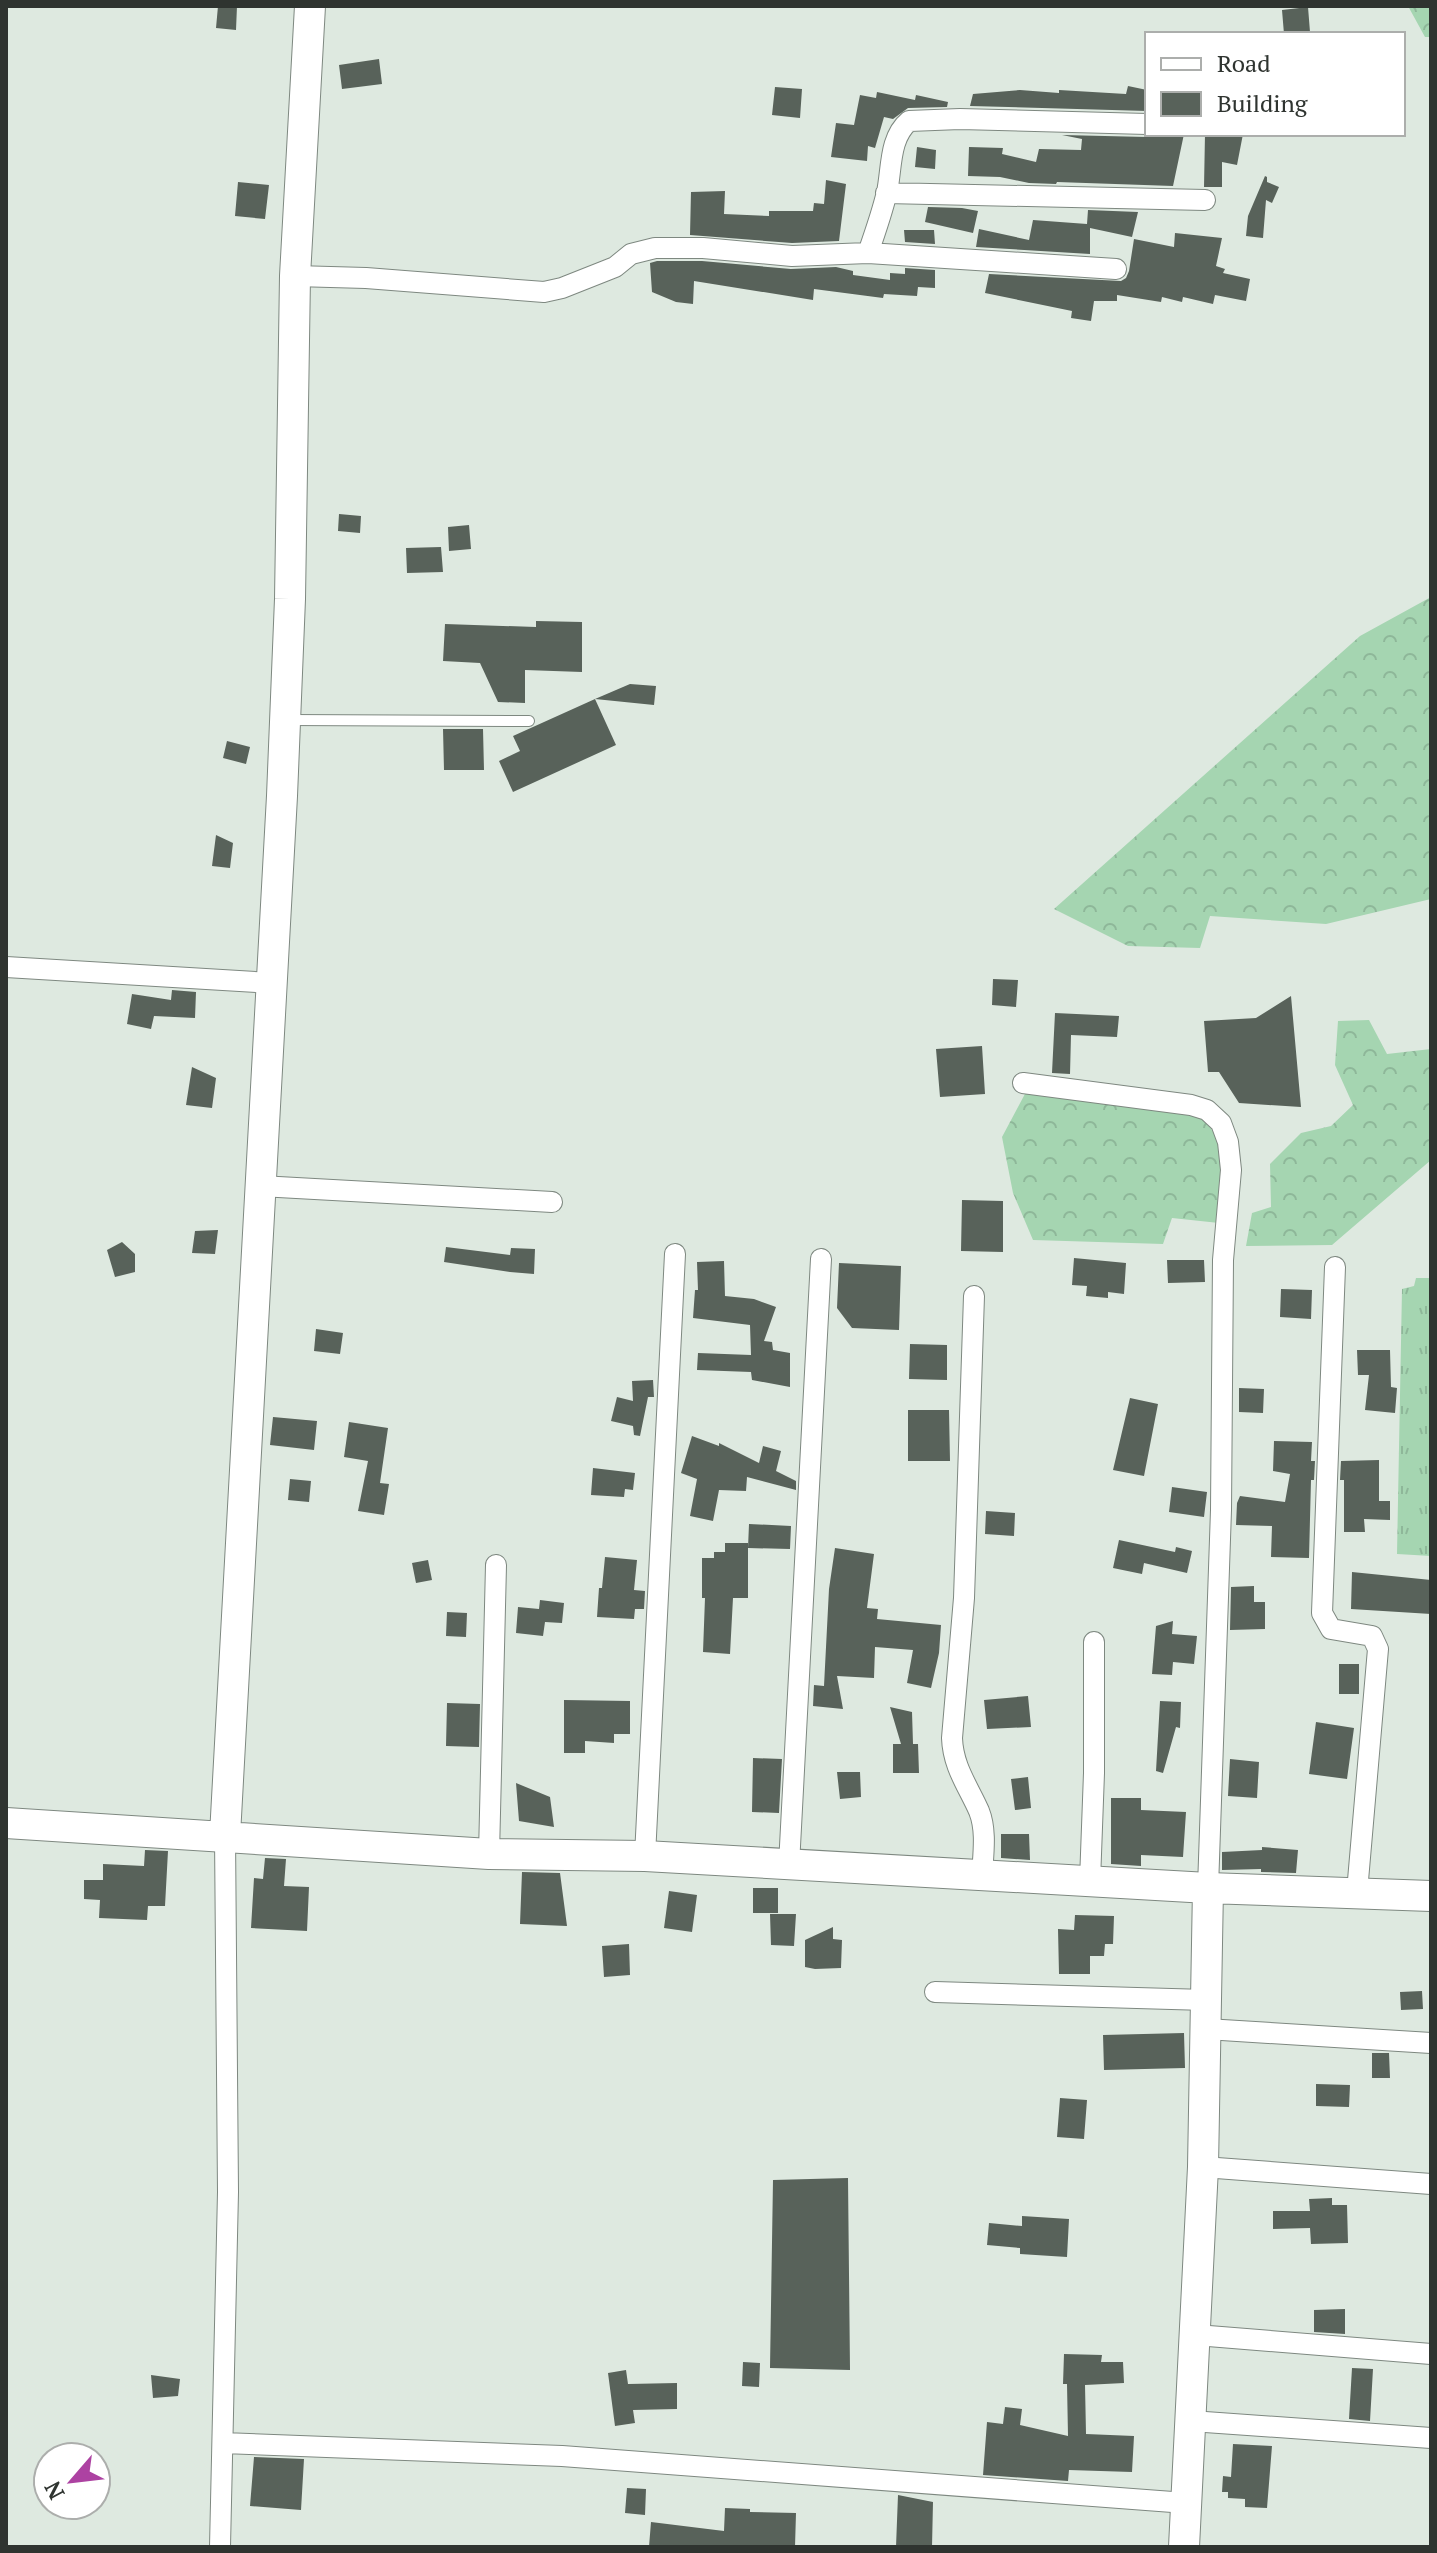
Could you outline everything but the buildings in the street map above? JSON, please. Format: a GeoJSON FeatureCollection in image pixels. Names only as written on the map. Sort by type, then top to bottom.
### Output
{"type":"FeatureCollection","features":[{"type":"Feature","properties":{"kind":"street"},"geometry":{"type":"LineString","coordinates":[[220,2547],[228,2192],[225,1835],[285,720],[295,276],[310,6]]}},
{"type":"Feature","properties":{"kind":"street"},"geometry":{"type":"LineString","coordinates":[[868,253],[886,193],[894,143],[900,128],[909,121],[1039,119],[1145,124]]}},
{"type":"Feature","properties":{"kind":"street"},"geometry":{"type":"LineString","coordinates":[[886,193],[1205,200]]}},
{"type":"Feature","properties":{"kind":"street"},"geometry":{"type":"LineString","coordinates":[[295,276],[366,278],[544,292],[615,267],[631,254],[655,248],[703,248],[792,256],[868,253],[1116,269]]}},
{"type":"Feature","properties":{"kind":"street"},"geometry":{"type":"LineString","coordinates":[[6,967],[271,983]]}},
{"type":"Feature","properties":{"kind":"street"},"geometry":{"type":"LineString","coordinates":[[1023,1083],[1191,1105],[1207,1110],[1221,1123],[1228,1142],[1231,1170],[1223,1260],[1221,1510],[1208,1888],[1203,2167],[1184,2547]]}},
{"type":"Feature","properties":{"kind":"street"},"geometry":{"type":"LineString","coordinates":[[260,1186],[552,1202]]}},
{"type":"Feature","properties":{"kind":"street"},"geometry":{"type":"LineString","coordinates":[[645,1856],[675,1254]]}},
{"type":"Feature","properties":{"kind":"street"},"geometry":{"type":"LineString","coordinates":[[789,1865],[821,1259]]}},
{"type":"Feature","properties":{"kind":"street"},"geometry":{"type":"LineString","coordinates":[[1335,1267],[1322,1613],[1331,1629],[1372,1636],[1378,1649],[1357,1892]]}},
{"type":"Feature","properties":{"kind":"street"},"geometry":{"type":"LineString","coordinates":[[974,1296],[964,1598],[952,1751],[982,1822],[982,1876]]}},
{"type":"Feature","properties":{"kind":"street"},"geometry":{"type":"LineString","coordinates":[[489,1854],[496,1565]]}},
{"type":"Feature","properties":{"kind":"street"},"geometry":{"type":"LineString","coordinates":[[1090,1881],[1094,1642]]}},
{"type":"Feature","properties":{"kind":"street"},"geometry":{"type":"LineString","coordinates":[[6,1823],[489,1854],[645,1856],[1208,1888],[1431,1896]]}},
{"type":"Feature","properties":{"kind":"street"},"geometry":{"type":"LineString","coordinates":[[935,1992],[1206,2014],[1431,2043]]}},
{"type":"Feature","properties":{"kind":"street"},"geometry":{"type":"LineString","coordinates":[[1203,2167],[1431,2184]]}},
{"type":"Feature","properties":{"kind":"street"},"geometry":{"type":"LineString","coordinates":[[1196,2335],[1431,2354]]}},
{"type":"Feature","properties":{"kind":"street"},"geometry":{"type":"LineString","coordinates":[[1191,2421],[1431,2438]]}},
{"type":"Feature","properties":{"kind":"street"},"geometry":{"type":"LineString","coordinates":[[223,2443],[562,2456],[1186,2503]]}},
{"type":"Feature","properties":{"kind":"lane"},"geometry":{"type":"LineString","coordinates":[[285,720],[529,721]]}},
{"type":"Feature","properties":{"kind":"green space"},"geometry":{"type":"Polygon","coordinates":[[[1408,6],[1431,6],[1431,37],[1425,37],[1408,6]]]}},
{"type":"Feature","properties":{"kind":"green space"},"geometry":{"type":"Polygon","coordinates":[[[1431,597],[1431,899],[1326,924],[1210,916],[1200,948],[1128,946],[1054,909],[1360,636],[1431,597]]]}},
{"type":"Feature","properties":{"kind":"green space"},"geometry":{"type":"Polygon","coordinates":[[[1369,1020],[1387,1054],[1431,1049],[1431,1160],[1332,1245],[1246,1246],[1252,1213],[1271,1207],[1270,1164],[1301,1133],[1331,1126],[1353,1105],[1335,1065],[1338,1021],[1369,1020]]]}},
{"type":"Feature","properties":{"kind":"green space"},"geometry":{"type":"Polygon","coordinates":[[[1026,1092],[1176,1112],[1204,1119],[1223,1145],[1219,1223],[1172,1218],[1163,1244],[1033,1240],[1013,1193],[1002,1137],[1026,1092]]]}},
{"type":"Feature","properties":{"kind":"green space"},"geometry":{"type":"Polygon","coordinates":[[[1416,1278],[1431,1278],[1431,1556],[1397,1554],[1402,1289],[1414,1286],[1416,1278]]]}}]}
